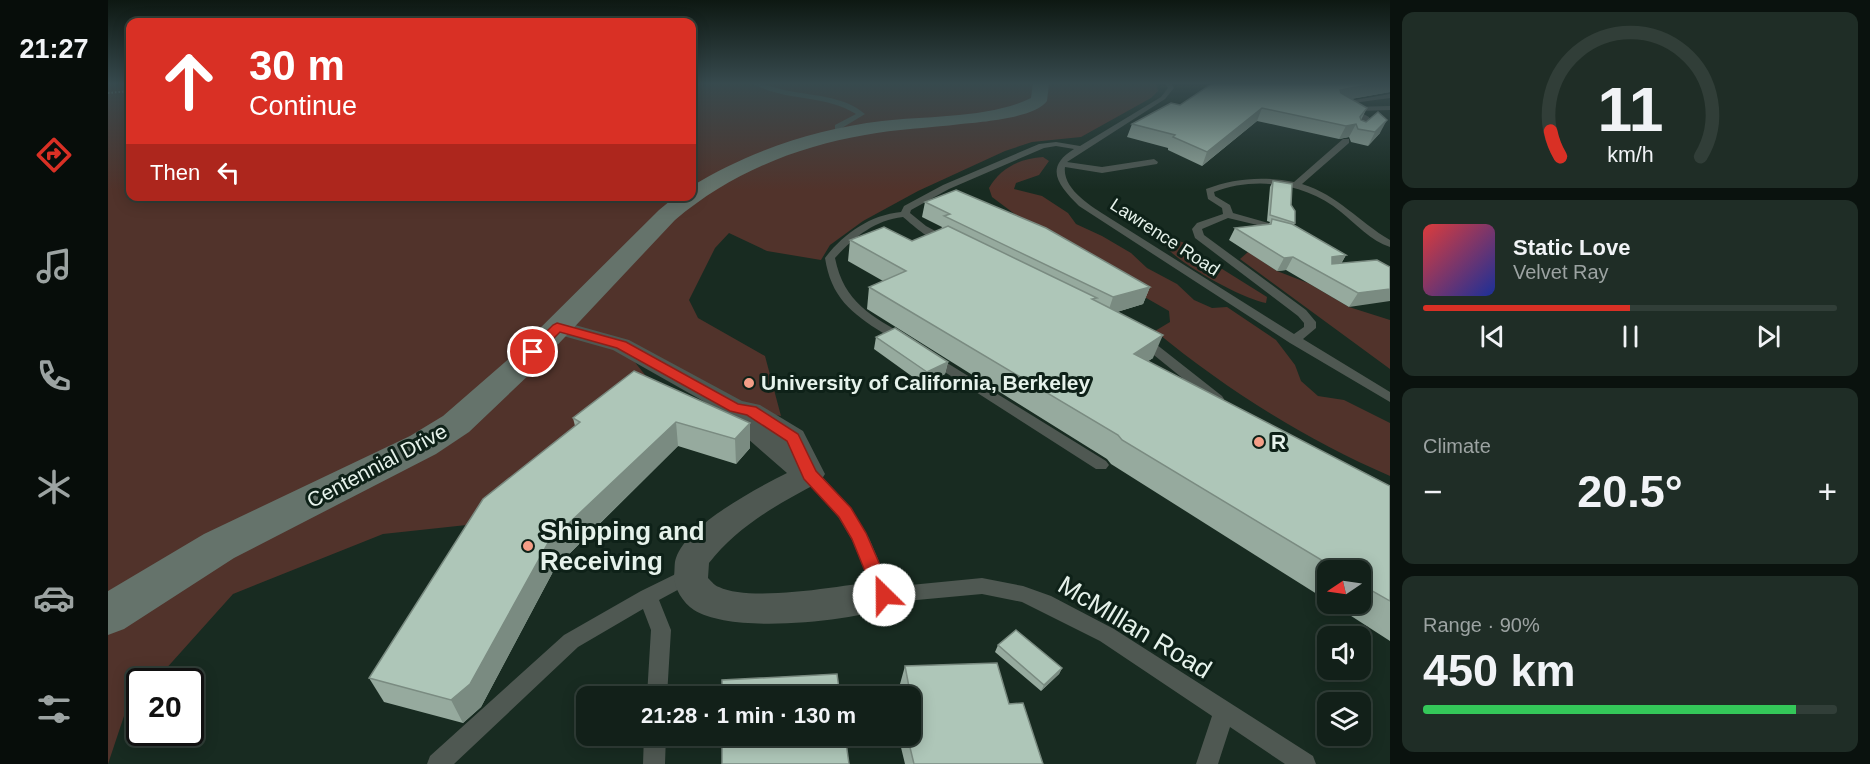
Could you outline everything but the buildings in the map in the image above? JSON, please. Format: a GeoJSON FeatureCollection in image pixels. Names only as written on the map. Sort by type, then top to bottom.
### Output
{"type":"FeatureCollection","features":[{"type":"Feature","properties":{"kind":"street","name":"Centennial Drive"},"geometry":{"type":"LineString","coordinates":[[696,193],[743,165],[799,145],[838,134],[910,122],[950,119]]}},
{"type":"Feature","properties":{"kind":"street","name":"Centennial Drive"},"geometry":{"type":"LineString","coordinates":[[108,615],[219,546],[423,445],[456,424],[489,396],[667,215],[685,201]]}},
{"type":"Feature","properties":{"kind":"street"},"geometry":{"type":"LineString","coordinates":[[557,327],[621,345],[735,408],[743,419],[763,434],[780,452],[810,474],[763,498],[721,527],[692,559],[690,575],[692,585],[698,594],[720,606],[736,609],[771,609],[884,595]]}},
{"type":"Feature","properties":{"kind":"lane"},"geometry":{"type":"LineString","coordinates":[[838,134],[838,127],[841,123],[856,119]]}},
{"type":"Feature","properties":{"kind":"lane"},"geometry":{"type":"LineString","coordinates":[[1061,164],[1080,147],[1128,119]]}},
{"type":"Feature","properties":{"kind":"lane"},"geometry":{"type":"LineString","coordinates":[[1359,131],[1367,122],[1365,119]]}},
{"type":"Feature","properties":{"kind":"lane"},"geometry":{"type":"LineString","coordinates":[[1295,186],[1346,141]]}},
{"type":"Feature","properties":{"kind":"lane"},"geometry":{"type":"LineString","coordinates":[[906,214],[907,208],[946,187],[1042,146],[1056,144],[1080,147]]}},
{"type":"Feature","properties":{"kind":"lane"},"geometry":{"type":"LineString","coordinates":[[1061,164],[1102,170],[1154,162]]}},
{"type":"Feature","properties":{"kind":"lane","name":"Lawrence Road"},"geometry":{"type":"LineString","coordinates":[[1061,164],[1059,173],[1063,184],[1090,208],[1294,340],[1390,398]]}},
{"type":"Feature","properties":{"kind":"lane"},"geometry":{"type":"LineString","coordinates":[[1228,215],[1227,207],[1211,197],[1209,191],[1242,183],[1279,183],[1325,196],[1373,235],[1390,244]]}},
{"type":"Feature","properties":{"kind":"lane"},"geometry":{"type":"LineString","coordinates":[[906,214],[922,228],[953,245]]}},
{"type":"Feature","properties":{"kind":"lane"},"geometry":{"type":"LineString","coordinates":[[906,214],[876,220],[836,250],[830,258],[834,280],[852,307],[1101,465]]}},
{"type":"Feature","properties":{"kind":"lane"},"geometry":{"type":"LineString","coordinates":[[1290,233],[1228,215],[1200,225],[1197,229],[1199,236],[1311,322],[1310,328],[1294,340]]}},
{"type":"Feature","properties":{"kind":"lane"},"geometry":{"type":"LineString","coordinates":[[1129,332],[1163,354],[1192,382],[1222,403]]}},
{"type":"Feature","properties":{"kind":"lane"},"geometry":{"type":"LineString","coordinates":[[810,474],[845,513],[860,538],[884,595]]}},
{"type":"Feature","properties":{"kind":"lane"},"geometry":{"type":"LineString","coordinates":[[438,764],[571,641],[690,575]]}},
{"type":"Feature","properties":{"kind":"lane","name":"McMIllan Road"},"geometry":{"type":"LineString","coordinates":[[884,595],[982,586],[1023,594],[1070,614],[1107,635],[1305,764]]}},
{"type":"Feature","properties":{"kind":"lane"},"geometry":{"type":"LineString","coordinates":[[648,597],[660,630],[657,686]]}},
{"type":"Feature","properties":{"kind":"lane"},"geometry":{"type":"LineString","coordinates":[[1207,764],[1224,713]]}},
{"type":"Feature","properties":{"kind":"lane"},"geometry":{"type":"LineString","coordinates":[[654,764],[655,746]]}},
{"type":"Feature","properties":{"kind":"shaded area"},"geometry":{"type":"Polygon","coordinates":[[[108,119],[126,119],[126,201],[696,201],[696,119],[1114,119],[1081,137],[1032,142],[1005,151],[918,191],[863,221],[830,245],[821,260],[767,251],[729,233],[715,248],[689,300],[698,318],[765,356],[781,416],[735,408],[623,347],[649,380],[476,524],[383,534],[233,594],[167,668],[126,668],[126,714],[108,764],[108,119]]]}},
{"type":"Feature","properties":{"kind":"shaded area"},"geometry":{"type":"Polygon","coordinates":[[[1043,157],[1049,161],[1039,175],[1016,183],[1014,189],[1042,196],[1068,213],[1076,224],[1131,253],[1147,268],[1177,284],[1194,300],[1212,308],[1227,307],[1276,340],[1295,365],[1301,381],[1318,396],[1344,400],[1390,423],[1390,476],[1358,462],[1297,429],[1210,373],[1155,331],[1170,322],[1169,311],[1061,249],[992,197],[989,188],[1005,170],[1027,159],[1043,157]]]}},
{"type":"Feature","properties":{"kind":"shaded area"},"geometry":{"type":"Polygon","coordinates":[[[1161,239],[1174,239],[1190,245],[1203,257],[1267,297],[1266,303],[1225,287],[1191,267],[1166,247],[1161,239]]]}},
{"type":"Feature","properties":{"kind":"shaded area"},"geometry":{"type":"Polygon","coordinates":[[[1248,252],[1277,271],[1308,283],[1349,307],[1390,320],[1390,369],[1240,259],[1248,252]]]}},
{"type":"Feature","properties":{"kind":"place","name":"University of California, Berkeley"},"geometry":{"type":"Point","coordinates":[749,383]}},
{"type":"Feature","properties":{"kind":"place","name":"R"},"geometry":{"type":"Point","coordinates":[1259,442]}},
{"type":"Feature","properties":{"kind":"place","name":"Shipping and Receiving"},"geometry":{"type":"Point","coordinates":[528,546]}},
{"type":"Feature","properties":{"kind":"route"},"geometry":{"type":"LineString","coordinates":[[533,352],[557,327],[621,345],[735,408],[751,411],[793,438],[810,474],[845,513],[860,538],[884,595]]}}]}
